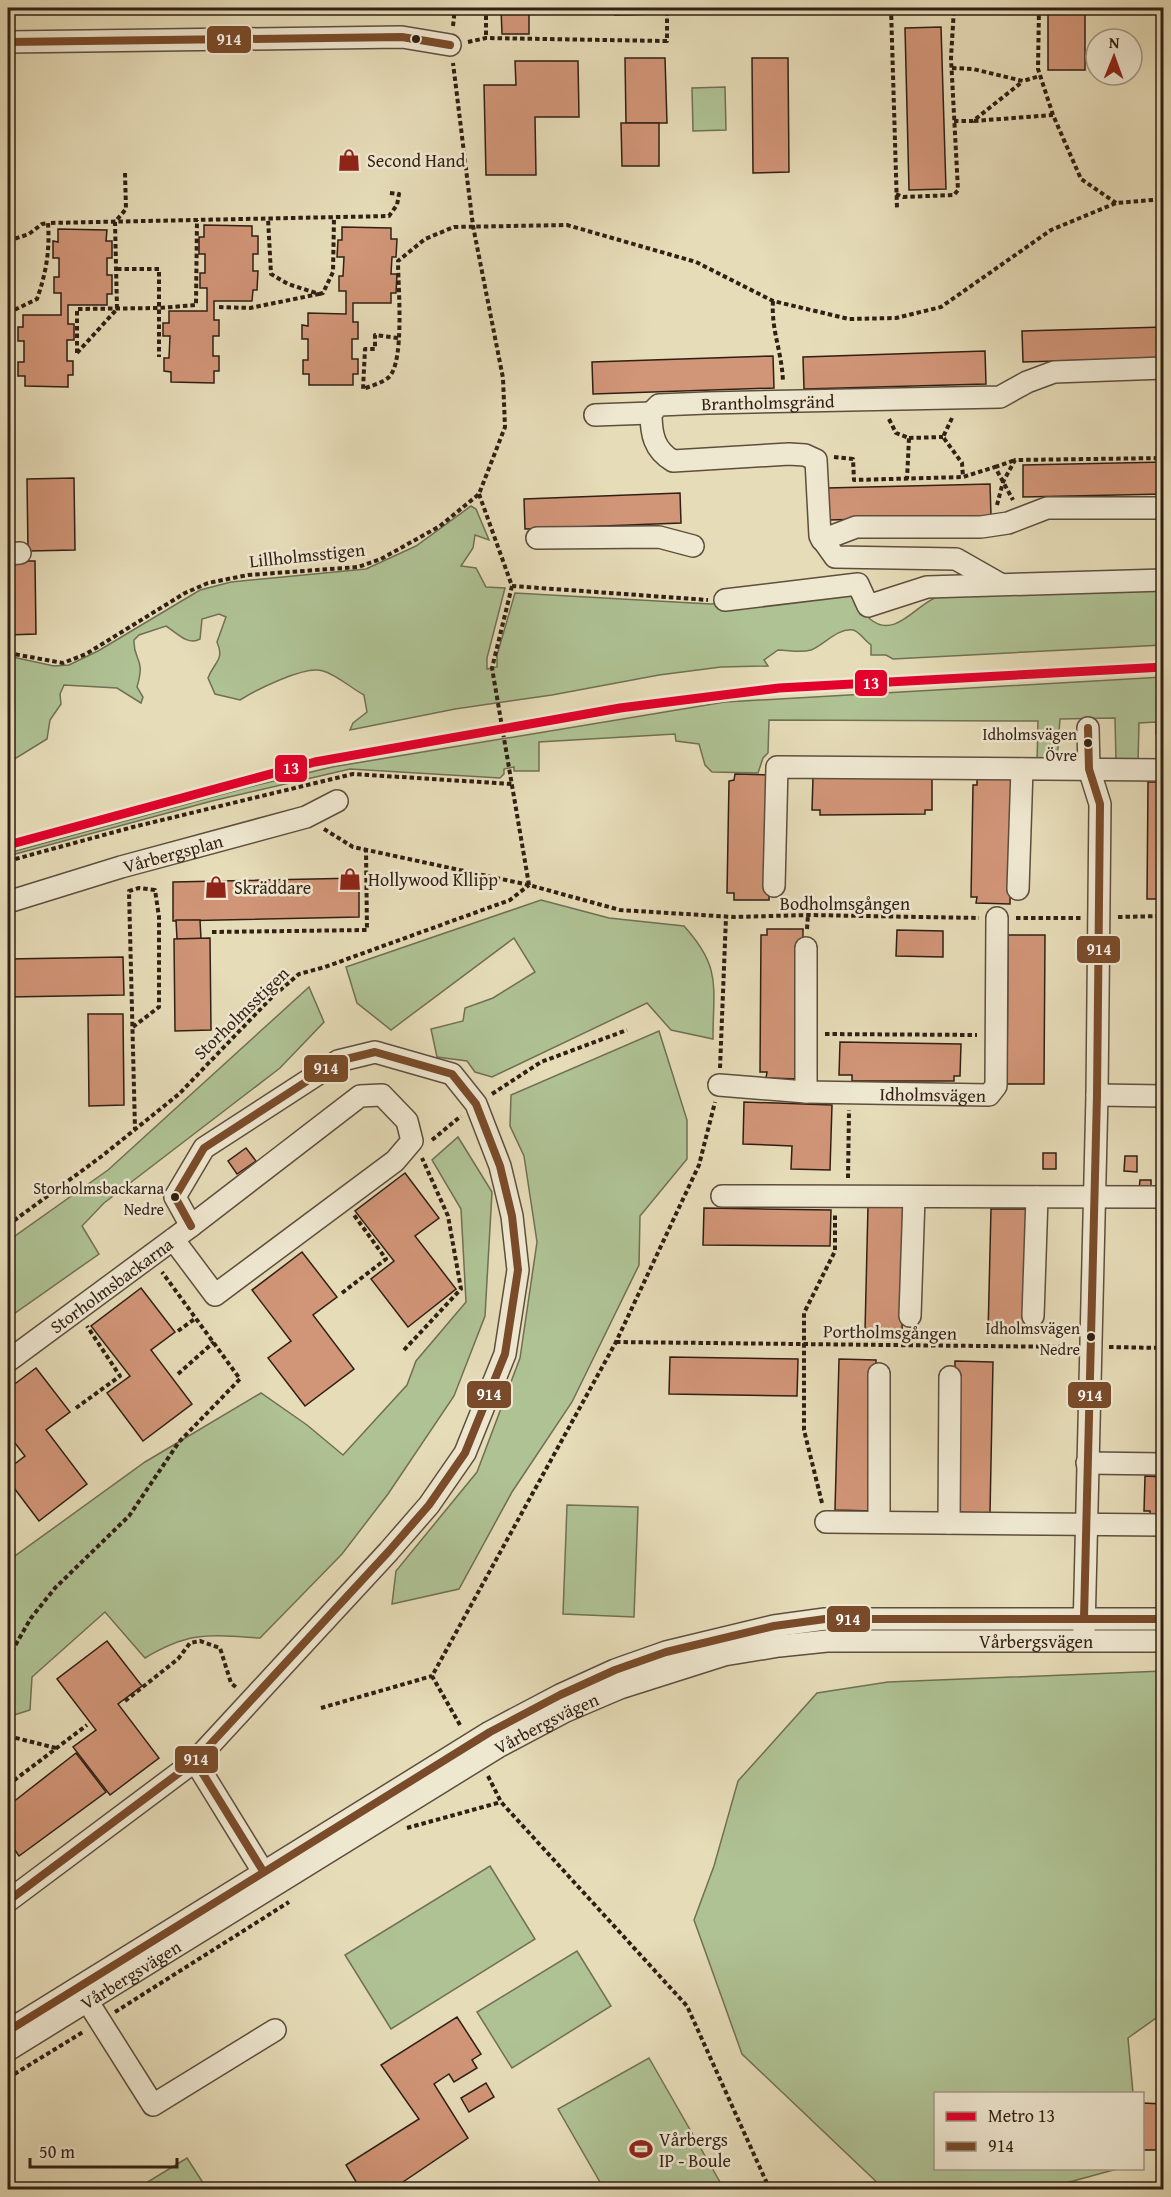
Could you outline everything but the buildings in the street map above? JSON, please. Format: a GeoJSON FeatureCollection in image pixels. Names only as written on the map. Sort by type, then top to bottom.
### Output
{"type":"FeatureCollection","features":[{"type":"Feature","properties":{"kind":"street"},"geometry":{"type":"LineString","coordinates":[[8,42],[402,37],[450,45]]}},
{"type":"Feature","properties":{"kind":"street","name":"Brantholmsgränd"},"geometry":{"type":"LineString","coordinates":[[595,415],[651,413],[659,405],[1000,397],[1028,382],[1054,372],[1164,368]]}},
{"type":"Feature","properties":{"kind":"street"},"geometry":{"type":"LineString","coordinates":[[651,413],[651,434],[662,455],[674,461],[789,454],[816,459],[822,540],[835,557],[956,559],[1000,584]]}},
{"type":"Feature","properties":{"kind":"street"},"geometry":{"type":"LineString","coordinates":[[822,540],[856,527],[991,526],[1047,508],[1164,508]]}},
{"type":"Feature","properties":{"kind":"street"},"geometry":{"type":"LineString","coordinates":[[537,538],[659,537],[693,546]]}},
{"type":"Feature","properties":{"kind":"street"},"geometry":{"type":"LineString","coordinates":[[724,600],[858,584],[868,606],[927,587],[1164,580]]}},
{"type":"Feature","properties":{"kind":"street"},"geometry":{"type":"LineString","coordinates":[[1084,1640],[1097,1095],[1100,804],[1089,769],[1088,728]]}},
{"type":"Feature","properties":{"kind":"street"},"geometry":{"type":"LineString","coordinates":[[774,886],[777,767],[1164,770]]}},
{"type":"Feature","properties":{"kind":"street"},"geometry":{"type":"LineString","coordinates":[[1018,889],[1022,769]]}},
{"type":"Feature","properties":{"kind":"street","name":"Vårbergsplan"},"geometry":{"type":"LineString","coordinates":[[8,902],[121,867],[306,817],[337,801]]}},
{"type":"Feature","properties":{"kind":"street","name":"Idholmsvägen"},"geometry":{"type":"LineString","coordinates":[[719,1085],[806,1092],[989,1095],[996,1086],[997,918]]}},
{"type":"Feature","properties":{"kind":"street"},"geometry":{"type":"LineString","coordinates":[[806,948],[806,1092]]}},
{"type":"Feature","properties":{"kind":"street","name":"Storholmsbackarna"},"geometry":{"type":"LineString","coordinates":[[8,1361],[191,1226],[176,1197],[204,1148],[338,1061],[375,1052],[432,1067],[452,1074],[476,1104],[502,1176],[512,1216],[518,1270],[505,1354],[465,1453],[429,1505],[389,1551],[195,1761],[8,1901]]}},
{"type":"Feature","properties":{"kind":"street"},"geometry":{"type":"LineString","coordinates":[[173,1239],[215,1295],[395,1161],[412,1141],[407,1121],[382,1095],[360,1096],[191,1226]]}},
{"type":"Feature","properties":{"kind":"street"},"geometry":{"type":"LineString","coordinates":[[1097,1095],[1164,1096]]}},
{"type":"Feature","properties":{"kind":"street"},"geometry":{"type":"LineString","coordinates":[[722,1196],[1164,1197]]}},
{"type":"Feature","properties":{"kind":"street"},"geometry":{"type":"LineString","coordinates":[[910,1316],[914,1197]]}},
{"type":"Feature","properties":{"kind":"street"},"geometry":{"type":"LineString","coordinates":[[1033,1317],[1037,1197]]}},
{"type":"Feature","properties":{"kind":"street"},"geometry":{"type":"LineString","coordinates":[[879,1374],[879,1522]]}},
{"type":"Feature","properties":{"kind":"street"},"geometry":{"type":"LineString","coordinates":[[949,1523],[950,1377]]}},
{"type":"Feature","properties":{"kind":"street"},"geometry":{"type":"LineString","coordinates":[[1087,1463],[1164,1464]]}},
{"type":"Feature","properties":{"kind":"street"},"geometry":{"type":"LineString","coordinates":[[826,1522],[1164,1525]]}},
{"type":"Feature","properties":{"kind":"street","name":"Vårbergsvägen"},"geometry":{"type":"LineString","coordinates":[[8,2050],[83,1994],[268,1879],[490,1732],[615,1670],[666,1652],[763,1628],[825,1619],[1164,1619]]}},
{"type":"Feature","properties":{"kind":"street","name":"Vårbergsvägen"},"geometry":{"type":"LineString","coordinates":[[268,1879],[498,1747],[566,1711],[671,1671],[724,1655],[827,1641],[1164,1641]]}},
{"type":"Feature","properties":{"kind":"street"},"geometry":{"type":"LineString","coordinates":[[195,1761],[268,1879]]}},
{"type":"Feature","properties":{"kind":"street"},"geometry":{"type":"LineString","coordinates":[[83,1994],[153,2105],[275,2030]]}},
{"type":"Feature","properties":{"kind":"street","name":"Vårbergsvägen"},"geometry":{"type":"LineString","coordinates":[[8,2031],[83,1994]]}},
{"type":"Feature","properties":{"kind":"path"},"geometry":{"type":"LineString","coordinates":[[486,8],[486,38]]}},
{"type":"Feature","properties":{"kind":"path"},"geometry":{"type":"LineString","coordinates":[[450,45],[486,38],[667,41],[667,8]]}},
{"type":"Feature","properties":{"kind":"path"},"geometry":{"type":"LineString","coordinates":[[891,8],[897,208]]}},
{"type":"Feature","properties":{"kind":"path"},"geometry":{"type":"LineString","coordinates":[[896,194],[903,197],[954,195],[958,190],[952,68],[954,8]]}},
{"type":"Feature","properties":{"kind":"path"},"geometry":{"type":"LineString","coordinates":[[1039,8],[1038,69],[1053,115],[1081,179],[1116,203]]}},
{"type":"Feature","properties":{"kind":"path","name":"Lillholmsstigen"},"geometry":{"type":"LineString","coordinates":[[8,653],[52,663],[63,663],[77,658],[185,593],[208,583],[248,575],[358,567],[381,559],[440,526],[479,494],[505,427],[502,378],[473,226],[450,45]]}},
{"type":"Feature","properties":{"kind":"path"},"geometry":{"type":"LineString","coordinates":[[952,68],[973,69],[1023,81]]}},
{"type":"Feature","properties":{"kind":"path"},"geometry":{"type":"LineString","coordinates":[[973,121],[1023,81],[1040,76]]}},
{"type":"Feature","properties":{"kind":"path"},"geometry":{"type":"LineString","coordinates":[[954,121],[1053,115]]}},
{"type":"Feature","properties":{"kind":"path"},"geometry":{"type":"LineString","coordinates":[[125,173],[126,209],[115,222],[117,309],[77,353],[77,309],[117,309],[159,308],[196,305],[197,220]]}},
{"type":"Feature","properties":{"kind":"path"},"geometry":{"type":"LineString","coordinates":[[8,241],[29,234],[42,224],[48,223],[389,216],[397,205],[399,194],[389,193]]}},
{"type":"Feature","properties":{"kind":"path"},"geometry":{"type":"LineString","coordinates":[[398,338],[375,335],[375,349],[365,350],[363,389],[389,378],[396,364],[398,338],[398,261],[425,239],[454,227],[567,225],[696,262],[773,301],[849,319],[896,318],[941,307],[1051,230],[1116,203],[1164,199]]}},
{"type":"Feature","properties":{"kind":"path"},"geometry":{"type":"LineString","coordinates":[[268,218],[271,274],[288,284],[319,294]]}},
{"type":"Feature","properties":{"kind":"path"},"geometry":{"type":"LineString","coordinates":[[219,307],[250,308],[323,293],[333,272],[334,218]]}},
{"type":"Feature","properties":{"kind":"path"},"geometry":{"type":"LineString","coordinates":[[8,313],[37,299],[46,272],[50,247],[48,223]]}},
{"type":"Feature","properties":{"kind":"path"},"geometry":{"type":"LineString","coordinates":[[8,254],[11,263],[8,273]]}},
{"type":"Feature","properties":{"kind":"path"},"geometry":{"type":"LineString","coordinates":[[117,269],[159,268],[159,357]]}},
{"type":"Feature","properties":{"kind":"path"},"geometry":{"type":"LineString","coordinates":[[773,301],[772,324],[782,355],[784,401]]}},
{"type":"Feature","properties":{"kind":"path"},"geometry":{"type":"LineString","coordinates":[[943,436],[952,420],[950,398]]}},
{"type":"Feature","properties":{"kind":"path"},"geometry":{"type":"LineString","coordinates":[[889,399],[888,411],[896,433],[909,438],[943,436]]}},
{"type":"Feature","properties":{"kind":"path"},"geometry":{"type":"LineString","coordinates":[[943,436],[962,463],[963,477]]}},
{"type":"Feature","properties":{"kind":"path"},"geometry":{"type":"LineString","coordinates":[[907,479],[909,438]]}},
{"type":"Feature","properties":{"kind":"path"},"geometry":{"type":"LineString","coordinates":[[816,459],[825,456],[853,459],[854,480],[963,477],[1015,460],[1164,458]]}},
{"type":"Feature","properties":{"kind":"path"},"geometry":{"type":"LineString","coordinates":[[991,526],[1003,482],[1015,460]]}},
{"type":"Feature","properties":{"kind":"path"},"geometry":{"type":"LineString","coordinates":[[995,467],[1023,517]]}},
{"type":"Feature","properties":{"kind":"path"},"geometry":{"type":"LineString","coordinates":[[479,494],[512,586],[492,668],[529,885]]}},
{"type":"Feature","properties":{"kind":"path"},"geometry":{"type":"LineString","coordinates":[[512,586],[724,600]]}},
{"type":"Feature","properties":{"kind":"path"},"geometry":{"type":"LineString","coordinates":[[8,861],[133,827],[352,774],[512,784]]}},
{"type":"Feature","properties":{"kind":"path","name":"Bodholmsgången"},"geometry":{"type":"LineString","coordinates":[[306,817],[353,847],[529,885],[620,910],[726,917],[1099,918],[1164,916]]}},
{"type":"Feature","properties":{"kind":"path"},"geometry":{"type":"LineString","coordinates":[[212,932],[367,930],[366,850]]}},
{"type":"Feature","properties":{"kind":"path","name":"Storholmsstigen"},"geometry":{"type":"LineString","coordinates":[[8,1225],[135,1130],[179,1094],[271,998],[299,974],[325,967],[510,900],[529,885]]}},
{"type":"Feature","properties":{"kind":"path"},"geometry":{"type":"LineString","coordinates":[[132,1027],[159,1007],[159,917],[155,890],[139,888],[129,891],[132,1027],[135,1130]]}},
{"type":"Feature","properties":{"kind":"path"},"geometry":{"type":"LineString","coordinates":[[321,1708],[432,1676],[616,1342],[699,1165],[719,1085],[726,917]]}},
{"type":"Feature","properties":{"kind":"path"},"geometry":{"type":"LineString","coordinates":[[427,1144],[476,1104],[541,1062],[627,1030]]}},
{"type":"Feature","properties":{"kind":"path"},"geometry":{"type":"LineString","coordinates":[[818,1034],[995,1036]]}},
{"type":"Feature","properties":{"kind":"path"},"geometry":{"type":"LineString","coordinates":[[826,1522],[804,1430],[804,1313],[835,1251],[835,1197],[848,1178],[849,1093]]}},
{"type":"Feature","properties":{"kind":"path"},"geometry":{"type":"LineString","coordinates":[[404,1350],[461,1289],[448,1216],[418,1151]]}},
{"type":"Feature","properties":{"kind":"path"},"geometry":{"type":"LineString","coordinates":[[342,1293],[386,1259],[343,1200]]}},
{"type":"Feature","properties":{"kind":"path"},"geometry":{"type":"LineString","coordinates":[[8,1658],[31,1618],[55,1588],[129,1516],[179,1442],[240,1379],[150,1256]]}},
{"type":"Feature","properties":{"kind":"path"},"geometry":{"type":"LineString","coordinates":[[76,1310],[120,1376],[76,1408]]}},
{"type":"Feature","properties":{"kind":"path"},"geometry":{"type":"LineString","coordinates":[[178,1331],[196,1318]]}},
{"type":"Feature","properties":{"kind":"path"},"geometry":{"type":"LineString","coordinates":[[178,1374],[214,1342]]}},
{"type":"Feature","properties":{"kind":"path","name":"Portholmsgången"},"geometry":{"type":"LineString","coordinates":[[616,1342],[1164,1348]]}},
{"type":"Feature","properties":{"kind":"path"},"geometry":{"type":"LineString","coordinates":[[125,1701],[178,1659],[190,1643],[200,1641],[220,1648],[231,1683],[238,1690],[232,1697]]}},
{"type":"Feature","properties":{"kind":"path"},"geometry":{"type":"LineString","coordinates":[[432,1676],[460,1725]]}},
{"type":"Feature","properties":{"kind":"path"},"geometry":{"type":"LineString","coordinates":[[8,1785],[87,1725]]}},
{"type":"Feature","properties":{"kind":"path"},"geometry":{"type":"LineString","coordinates":[[8,1736],[56,1748]]}},
{"type":"Feature","properties":{"kind":"path"},"geometry":{"type":"LineString","coordinates":[[486,1772],[501,1802],[687,2006],[770,2190]]}},
{"type":"Feature","properties":{"kind":"path"},"geometry":{"type":"LineString","coordinates":[[398,1834],[407,1828],[501,1802]]}},
{"type":"Feature","properties":{"kind":"path"},"geometry":{"type":"LineString","coordinates":[[8,2078],[298,1896]]}},
{"type":"Feature","properties":{"kind":"green space"},"geometry":{"type":"Polygon","coordinates":[[[725,87],[726,130],[693,131],[692,88],[725,87]]]}},
{"type":"Feature","properties":{"kind":"green space"},"geometry":{"type":"Polygon","coordinates":[[[471,506],[476,509],[489,540],[475,535],[473,548],[461,566],[476,568],[486,587],[505,588],[487,658],[487,669],[497,667],[497,655],[515,593],[711,604],[850,593],[870,619],[880,625],[889,625],[898,623],[932,599],[940,596],[1163,590],[1163,645],[893,659],[886,655],[871,655],[871,645],[860,634],[847,630],[836,634],[811,650],[778,650],[764,660],[768,666],[721,667],[659,675],[552,695],[455,709],[350,730],[353,723],[367,712],[364,695],[323,671],[315,670],[293,675],[240,700],[215,694],[208,678],[220,653],[217,642],[226,617],[219,614],[202,619],[200,639],[196,641],[183,638],[166,626],[139,635],[134,640],[135,652],[140,664],[137,687],[143,697],[141,703],[117,688],[64,685],[60,694],[61,704],[50,720],[47,739],[8,763],[8,656],[54,666],[69,665],[98,651],[200,590],[231,582],[366,569],[416,546],[471,506]]]}},
{"type":"Feature","properties":{"kind":"green space"},"geometry":{"type":"Polygon","coordinates":[[[1163,677],[1163,734],[1156,734],[1156,722],[1139,723],[1138,762],[1116,762],[1115,718],[1060,719],[1057,762],[1037,762],[1038,721],[769,720],[768,753],[763,758],[758,773],[712,772],[705,765],[699,744],[676,741],[675,734],[539,742],[539,771],[514,771],[514,767],[504,769],[504,774],[500,778],[350,769],[212,801],[8,856],[8,853],[245,788],[332,767],[725,702],[1163,677]]]}},
{"type":"Feature","properties":{"kind":"green space"},"geometry":{"type":"Polygon","coordinates":[[[541,900],[609,918],[684,926],[705,954],[710,966],[714,991],[713,1039],[671,1030],[647,1003],[492,1077],[475,1072],[467,1061],[437,1057],[431,1029],[463,1021],[465,1008],[493,998],[535,972],[514,938],[391,1030],[357,1003],[346,967],[541,900]]]}},
{"type":"Feature","properties":{"kind":"green space"},"geometry":{"type":"Polygon","coordinates":[[[309,987],[324,1022],[280,1068],[104,1203],[82,1226],[99,1254],[8,1318],[8,1241],[108,1170],[309,987]]]}},
{"type":"Feature","properties":{"kind":"green space"},"geometry":{"type":"Polygon","coordinates":[[[659,1031],[687,1120],[687,1159],[640,1216],[639,1265],[572,1402],[512,1492],[459,1589],[392,1604],[396,1571],[477,1472],[520,1358],[537,1242],[524,1156],[510,1126],[511,1095],[659,1031]]]}},
{"type":"Feature","properties":{"kind":"green space"},"geometry":{"type":"Polygon","coordinates":[[[458,1137],[492,1192],[485,1316],[454,1396],[388,1494],[342,1554],[260,1638],[213,1636],[188,1639],[145,1658],[105,1612],[32,1677],[30,1710],[8,1717],[8,1561],[145,1462],[261,1393],[307,1425],[343,1455],[407,1385],[416,1361],[466,1302],[461,1209],[432,1160],[458,1137]]]}},
{"type":"Feature","properties":{"kind":"green space"},"geometry":{"type":"Polygon","coordinates":[[[567,1505],[638,1507],[634,1617],[563,1614],[567,1505]]]}},
{"type":"Feature","properties":{"kind":"green space"},"geometry":{"type":"Polygon","coordinates":[[[1163,1671],[1163,2013],[1128,2038],[1133,2092],[934,2092],[934,2170],[1113,2170],[1044,2189],[884,2189],[742,2054],[694,1920],[714,1866],[738,1781],[817,1693],[888,1682],[1163,1671]]]}},
{"type":"Feature","properties":{"kind":"green space"},"geometry":{"type":"Polygon","coordinates":[[[490,1866],[535,1939],[391,2029],[345,1955],[490,1866]]]}},
{"type":"Feature","properties":{"kind":"green space"},"geometry":{"type":"Polygon","coordinates":[[[577,1951],[611,2006],[512,2068],[477,2012],[577,1951]]]}},
{"type":"Feature","properties":{"kind":"green space","name":"Vårbergs IP - Boule"},"geometry":{"type":"Polygon","coordinates":[[[649,2058],[724,2189],[604,2189],[558,2109],[649,2058]]]}},
{"type":"Feature","properties":{"kind":"green space"},"geometry":{"type":"Polygon","coordinates":[[[187,2158],[207,2189],[136,2189],[187,2158]]]}},
{"type":"Feature","properties":{"kind":"metro line","name":"13"},"geometry":{"type":"LineString","coordinates":[[8,845],[315,762],[620,708],[779,688],[1164,667]]}},
{"type":"Feature","properties":{"kind":"transit line","name":"914"},"geometry":{"type":"LineString","coordinates":[[8,42],[402,37],[450,45]]}},
{"type":"Feature","properties":{"kind":"transit line","name":"914"},"geometry":{"type":"LineString","coordinates":[[1084,1618],[1097,1095],[1100,804],[1089,769],[1088,728]]}},
{"type":"Feature","properties":{"kind":"transit line","name":"914"},"geometry":{"type":"LineString","coordinates":[[8,1901],[195,1761],[389,1551],[429,1505],[465,1453],[505,1354],[518,1270],[512,1216],[500,1166],[476,1104],[452,1074],[375,1052],[338,1061],[204,1148],[175,1197],[191,1226]]}},
{"type":"Feature","properties":{"kind":"transit line","name":"914"},"geometry":{"type":"LineString","coordinates":[[8,2031],[490,1732],[560,1695],[615,1670],[666,1652],[774,1626],[825,1619],[1164,1619]]}},
{"type":"Feature","properties":{"kind":"transit line","name":"914"},"geometry":{"type":"LineString","coordinates":[[195,1761],[263,1871]]}},
{"type":"Feature","properties":{"kind":"place","name":"Second Hand"},"geometry":{"type":"Point","coordinates":[349,160]}},
{"type":"Feature","properties":{"kind":"place","name":"Idholmsvägen Övre"},"geometry":{"type":"Point","coordinates":[1088,743]}},
{"type":"Feature","properties":{"kind":"place","name":"Hollywood Kllipp"},"geometry":{"type":"Point","coordinates":[350,879]}},
{"type":"Feature","properties":{"kind":"place","name":"Skräddare"},"geometry":{"type":"Point","coordinates":[216,887]}},
{"type":"Feature","properties":{"kind":"place","name":"Storholmsbackarna Nedre"},"geometry":{"type":"Point","coordinates":[175,1197]}},
{"type":"Feature","properties":{"kind":"place","name":"Idholmsvägen Nedre"},"geometry":{"type":"Point","coordinates":[1091,1337]}},
{"type":"Feature","properties":{"kind":"place","name":"Vårbergs IP - Boule"},"geometry":{"type":"Point","coordinates":[641,2149]}}]}
